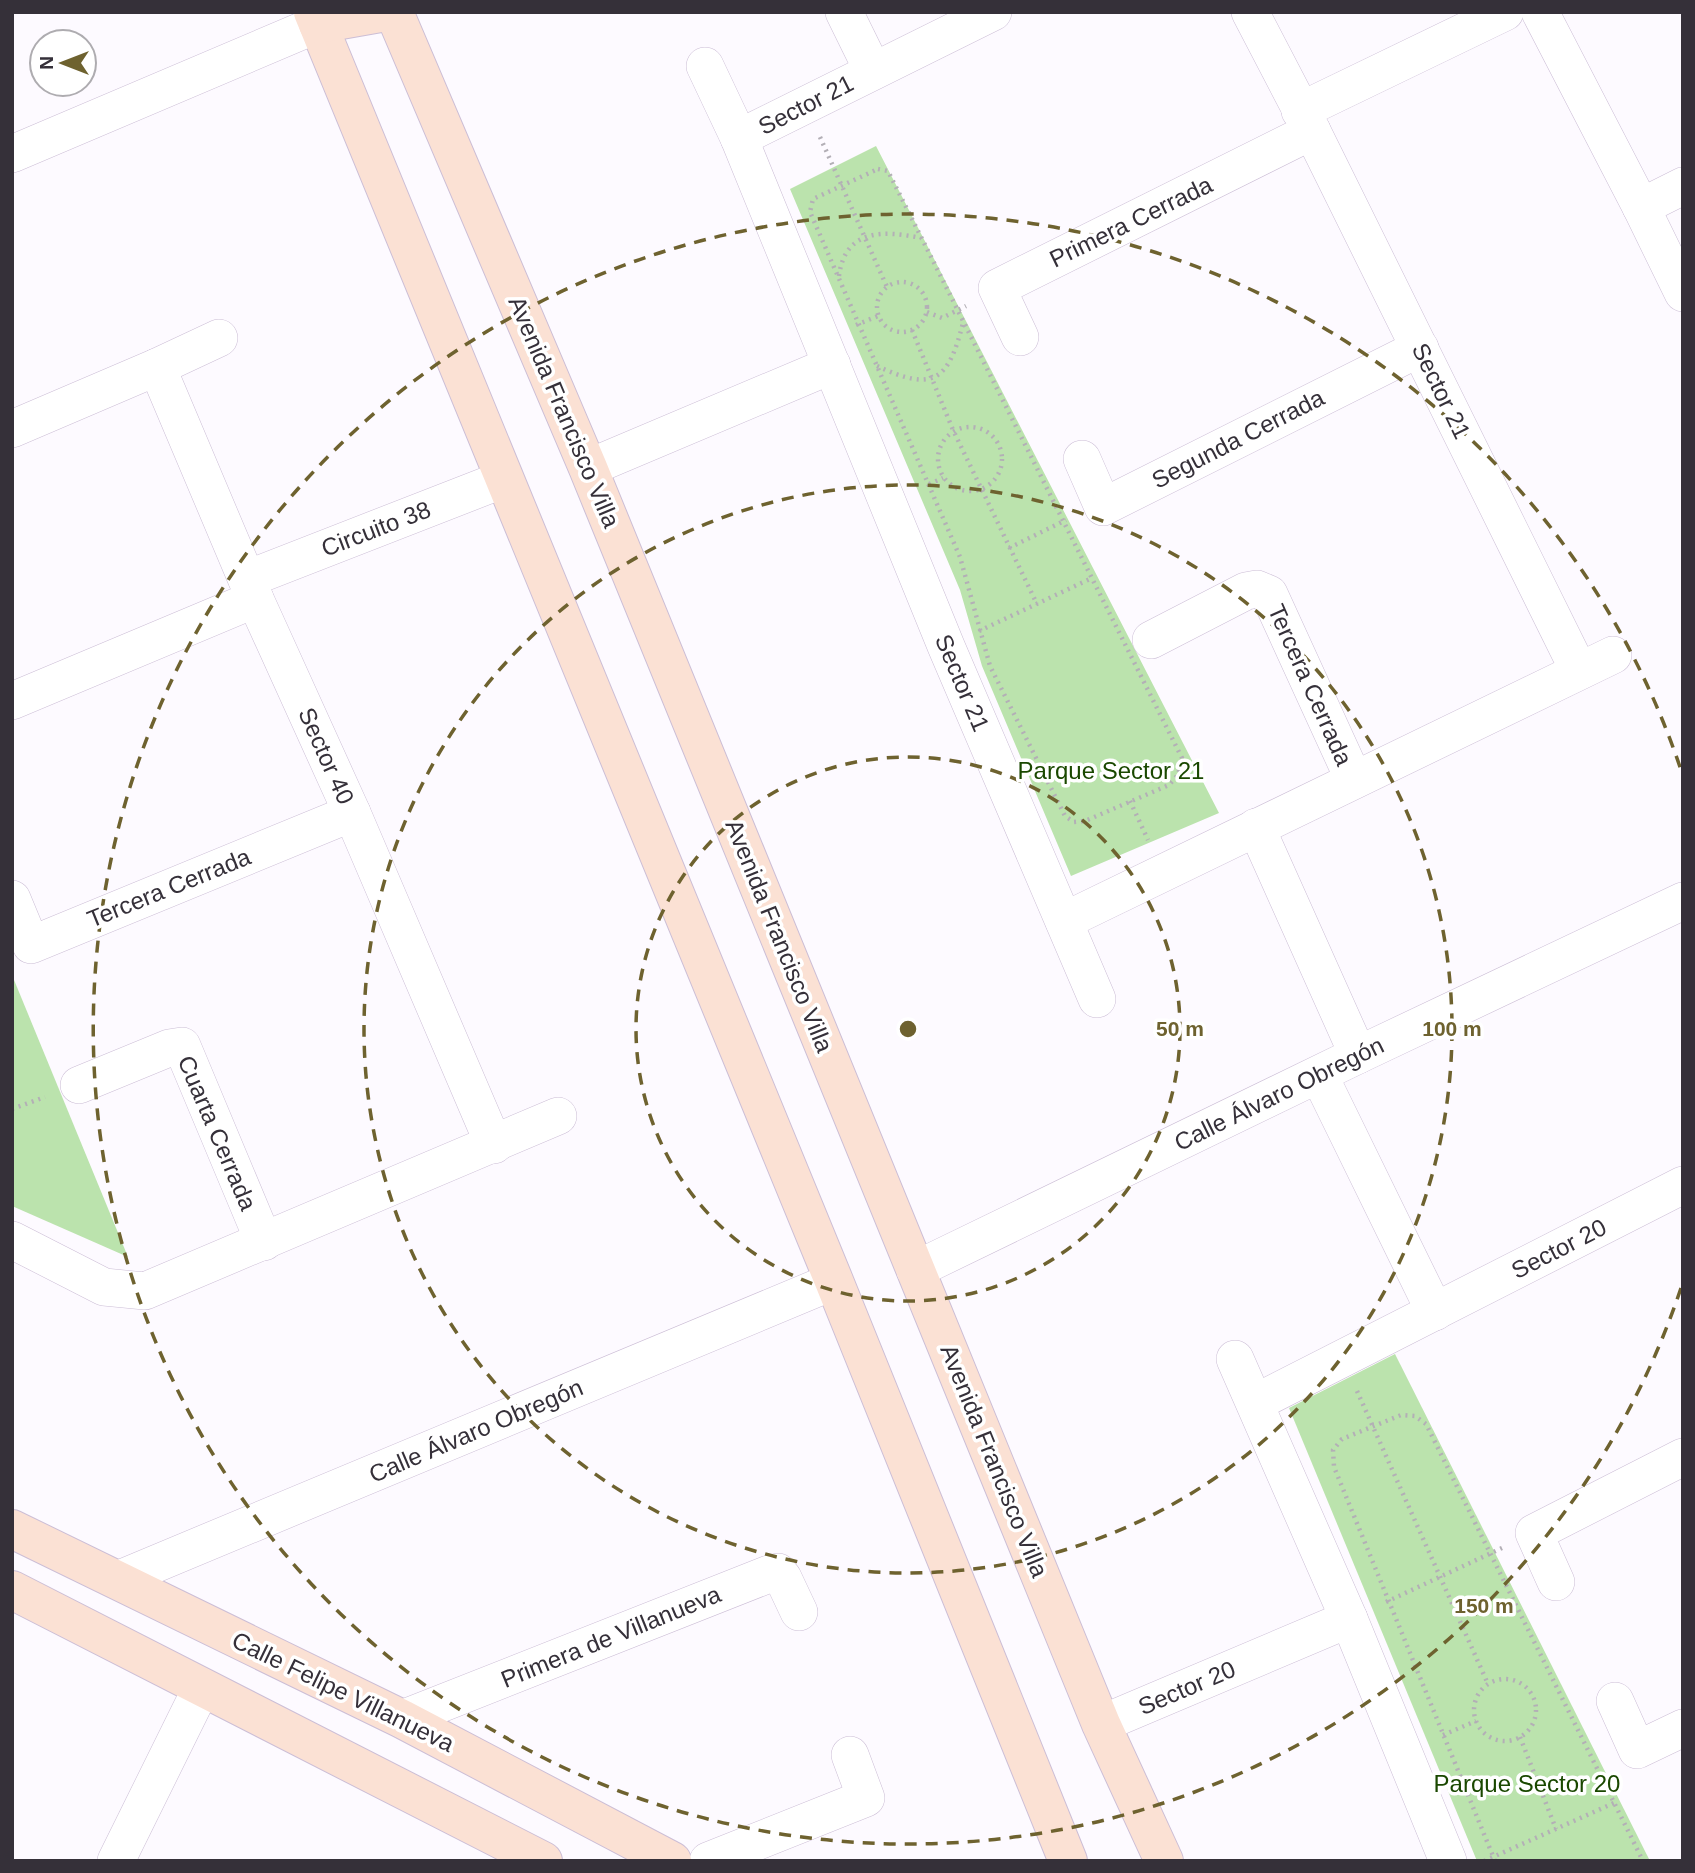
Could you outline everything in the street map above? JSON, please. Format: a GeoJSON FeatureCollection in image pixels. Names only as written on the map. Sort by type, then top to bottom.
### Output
{"type":"FeatureCollection","features":[{"type":"Feature","properties":{"kind":"street"},"geometry":{"type":"LineString","coordinates":[[12,154],[315,18],[386,12]]}},
{"type":"Feature","properties":{"kind":"street","name":"Avenida Francisco Villa"},"geometry":{"type":"LineString","coordinates":[[394,12],[588,468],[1101,1724],[1164,1861]]}},
{"type":"Feature","properties":{"kind":"street","name":"Sector 21"},"geometry":{"type":"LineString","coordinates":[[844,12],[873,71]]}},
{"type":"Feature","properties":{"kind":"street","name":"Sector 21"},"geometry":{"type":"LineString","coordinates":[[739,138],[993,12]]}},
{"type":"Feature","properties":{"kind":"street","name":"Sector 21"},"geometry":{"type":"LineString","coordinates":[[1250,12],[1579,671]]}},
{"type":"Feature","properties":{"kind":"street"},"geometry":{"type":"LineString","coordinates":[[1306,121],[1505,12]]}},
{"type":"Feature","properties":{"kind":"street"},"geometry":{"type":"LineString","coordinates":[[1540,12],[1683,293]]}},
{"type":"Feature","properties":{"kind":"street"},"geometry":{"type":"LineString","coordinates":[[315,18],[834,1281],[1068,1861]]}},
{"type":"Feature","properties":{"kind":"street","name":"Sector 21"},"geometry":{"type":"LineString","coordinates":[[705,66],[739,138],[946,646],[1097,999]]}},
{"type":"Feature","properties":{"kind":"street","name":"Primera Cerrada"},"geometry":{"type":"LineString","coordinates":[[1020,337],[997,288],[1306,121]]}},
{"type":"Feature","properties":{"kind":"street"},"geometry":{"type":"LineString","coordinates":[[1641,207],[1683,186]]}},
{"type":"Feature","properties":{"kind":"street"},"geometry":{"type":"LineString","coordinates":[[12,429],[157,368],[219,338]]}},
{"type":"Feature","properties":{"kind":"street","name":"Segunda Cerrada"},"geometry":{"type":"LineString","coordinates":[[1103,507],[1420,348]]}},
{"type":"Feature","properties":{"kind":"street"},"geometry":{"type":"LineString","coordinates":[[588,468],[832,365]]}},
{"type":"Feature","properties":{"kind":"street","name":"Sector 40"},"geometry":{"type":"LineString","coordinates":[[157,368],[494,1145]]}},
{"type":"Feature","properties":{"kind":"street"},"geometry":{"type":"LineString","coordinates":[[1082,459],[1103,507]]}},
{"type":"Feature","properties":{"kind":"street","name":"Circuito 38"},"geometry":{"type":"LineString","coordinates":[[12,701],[251,589],[505,479]]}},
{"type":"Feature","properties":{"kind":"street","name":"Tercera Cerrada"},"geometry":{"type":"LineString","coordinates":[[1151,640],[1246,591],[1257,589],[1269,594],[1354,780]]}},
{"type":"Feature","properties":{"kind":"street"},"geometry":{"type":"LineString","coordinates":[[1064,921],[1613,655]]}},
{"type":"Feature","properties":{"kind":"street","name":"Tercera Cerrada"},"geometry":{"type":"LineString","coordinates":[[12,899],[32,945],[352,813]]}},
{"type":"Feature","properties":{"kind":"street"},"geometry":{"type":"LineString","coordinates":[[1256,827],[1359,1055]]}},
{"type":"Feature","properties":{"kind":"street","name":"Calle Álvaro Obregón"},"geometry":{"type":"LineString","coordinates":[[915,1270],[1683,901]]}},
{"type":"Feature","properties":{"kind":"street","name":"Cuarta Cerrada"},"geometry":{"type":"LineString","coordinates":[[79,1086],[169,1048],[183,1046],[264,1242]]}},
{"type":"Feature","properties":{"kind":"street"},"geometry":{"type":"LineString","coordinates":[[1319,1075],[1435,1312]]}},
{"type":"Feature","properties":{"kind":"street"},"geometry":{"type":"LineString","coordinates":[[12,1240],[104,1287],[145,1291],[558,1116]]}},
{"type":"Feature","properties":{"kind":"street","name":"Sector 20"},"geometry":{"type":"LineString","coordinates":[[1255,1402],[1683,1185]]}},
{"type":"Feature","properties":{"kind":"street","name":"Calle Álvaro Obregón"},"geometry":{"type":"LineString","coordinates":[[117,1580],[834,1281]]}},
{"type":"Feature","properties":{"kind":"street"},"geometry":{"type":"LineString","coordinates":[[1235,1359],[1349,1619],[1448,1861]]}},
{"type":"Feature","properties":{"kind":"street"},"geometry":{"type":"LineString","coordinates":[[1556,1582],[1534,1533],[1683,1457]]}},
{"type":"Feature","properties":{"kind":"street","name":"Calle Felipe Villanueva"},"geometry":{"type":"LineString","coordinates":[[12,1529],[402,1719],[672,1861]]}},
{"type":"Feature","properties":{"kind":"street","name":"Primera de Villanueva"},"geometry":{"type":"LineString","coordinates":[[402,1719],[769,1574],[778,1572],[783,1578],[799,1612]]}},
{"type":"Feature","properties":{"kind":"street"},"geometry":{"type":"LineString","coordinates":[[12,1590],[542,1861]]}},
{"type":"Feature","properties":{"kind":"street","name":"Sector 20"},"geometry":{"type":"LineString","coordinates":[[1101,1724],[1349,1619]]}},
{"type":"Feature","properties":{"kind":"street"},"geometry":{"type":"LineString","coordinates":[[116,1861],[202,1687]]}},
{"type":"Feature","properties":{"kind":"street"},"geometry":{"type":"LineString","coordinates":[[1615,1701],[1636,1750],[1683,1728]]}},
{"type":"Feature","properties":{"kind":"street"},"geometry":{"type":"LineString","coordinates":[[708,1861],[866,1798],[850,1755]]}},
{"type":"Feature","properties":{"kind":"path"},"geometry":{"type":"LineString","coordinates":[[806,106],[887,286]]}},
{"type":"Feature","properties":{"kind":"path"},"geometry":{"type":"LineString","coordinates":[[878,169],[888,171],[922,239],[1182,758],[1178,775],[1169,785],[1085,821],[1074,822],[1065,816],[990,666],[960,557],[810,212],[813,199],[878,169]]}},
{"type":"Feature","properties":{"kind":"path"},"geometry":{"type":"LineString","coordinates":[[838,278],[841,260],[849,247],[865,237],[881,233],[899,233],[922,239]]}},
{"type":"Feature","properties":{"kind":"path"},"geometry":{"type":"LineString","coordinates":[[894,282],[912,283],[925,295],[927,312],[919,326],[912,330],[896,332],[888,329],[878,316],[878,300],[887,286],[894,282]]}},
{"type":"Feature","properties":{"kind":"path"},"geometry":{"type":"LineString","coordinates":[[877,366],[902,378],[919,381],[932,379],[946,368],[956,350],[964,323]]}},
{"type":"Feature","properties":{"kind":"path"},"geometry":{"type":"LineString","coordinates":[[912,330],[953,430],[1037,604]]}},
{"type":"Feature","properties":{"kind":"path"},"geometry":{"type":"LineString","coordinates":[[975,426],[985,430],[1000,445],[1002,466],[990,484],[970,492],[960,490],[943,478],[937,456],[940,446],[953,430],[975,426]]}},
{"type":"Feature","properties":{"kind":"path"},"geometry":{"type":"LineString","coordinates":[[929,484],[943,478]]}},
{"type":"Feature","properties":{"kind":"path"},"geometry":{"type":"LineString","coordinates":[[1009,548],[1064,521],[1103,507]]}},
{"type":"Feature","properties":{"kind":"path"},"geometry":{"type":"LineString","coordinates":[[946,646],[1093,579]]}},
{"type":"Feature","properties":{"kind":"path"},"geometry":{"type":"LineString","coordinates":[[1342,1360],[1488,1684]]}},
{"type":"Feature","properties":{"kind":"path"},"geometry":{"type":"LineString","coordinates":[[1494,1859],[1334,1467],[1333,1450],[1342,1439],[1401,1415],[1415,1416],[1426,1424],[1643,1861]]}},
{"type":"Feature","properties":{"kind":"path"},"geometry":{"type":"LineString","coordinates":[[1349,1619],[1534,1533]]}},
{"type":"Feature","properties":{"kind":"path"},"geometry":{"type":"LineString","coordinates":[[1507,1678],[1525,1685],[1531,1692],[1537,1711],[1529,1730],[1520,1737],[1511,1741],[1500,1741],[1482,1730],[1476,1721],[1475,1701],[1480,1691],[1488,1684],[1507,1678]]}},
{"type":"Feature","properties":{"kind":"path"},"geometry":{"type":"LineString","coordinates":[[1443,1735],[1476,1721]]}},
{"type":"Feature","properties":{"kind":"path"},"geometry":{"type":"LineString","coordinates":[[1520,1737],[1556,1829]]}},
{"type":"Feature","properties":{"kind":"path"},"geometry":{"type":"LineString","coordinates":[[1484,1861],[1494,1859],[1614,1803]]}},
{"type":"Feature","properties":{"kind":"green space","name":"Parque Sector 21"},"geometry":{"type":"Polygon","coordinates":[[[876,146],[1219,813],[1071,876],[982,666],[960,590],[790,189],[876,146]]]}},
{"type":"Feature","properties":{"kind":"green space"},"geometry":{"type":"Polygon","coordinates":[[[12,975],[128,1257],[12,1206],[12,975]]]}},
{"type":"Feature","properties":{"kind":"green space","name":"Parque Sector 20"},"geometry":{"type":"Polygon","coordinates":[[[1395,1354],[1650,1861],[1477,1861],[1289,1408],[1395,1354]]]}}]}
